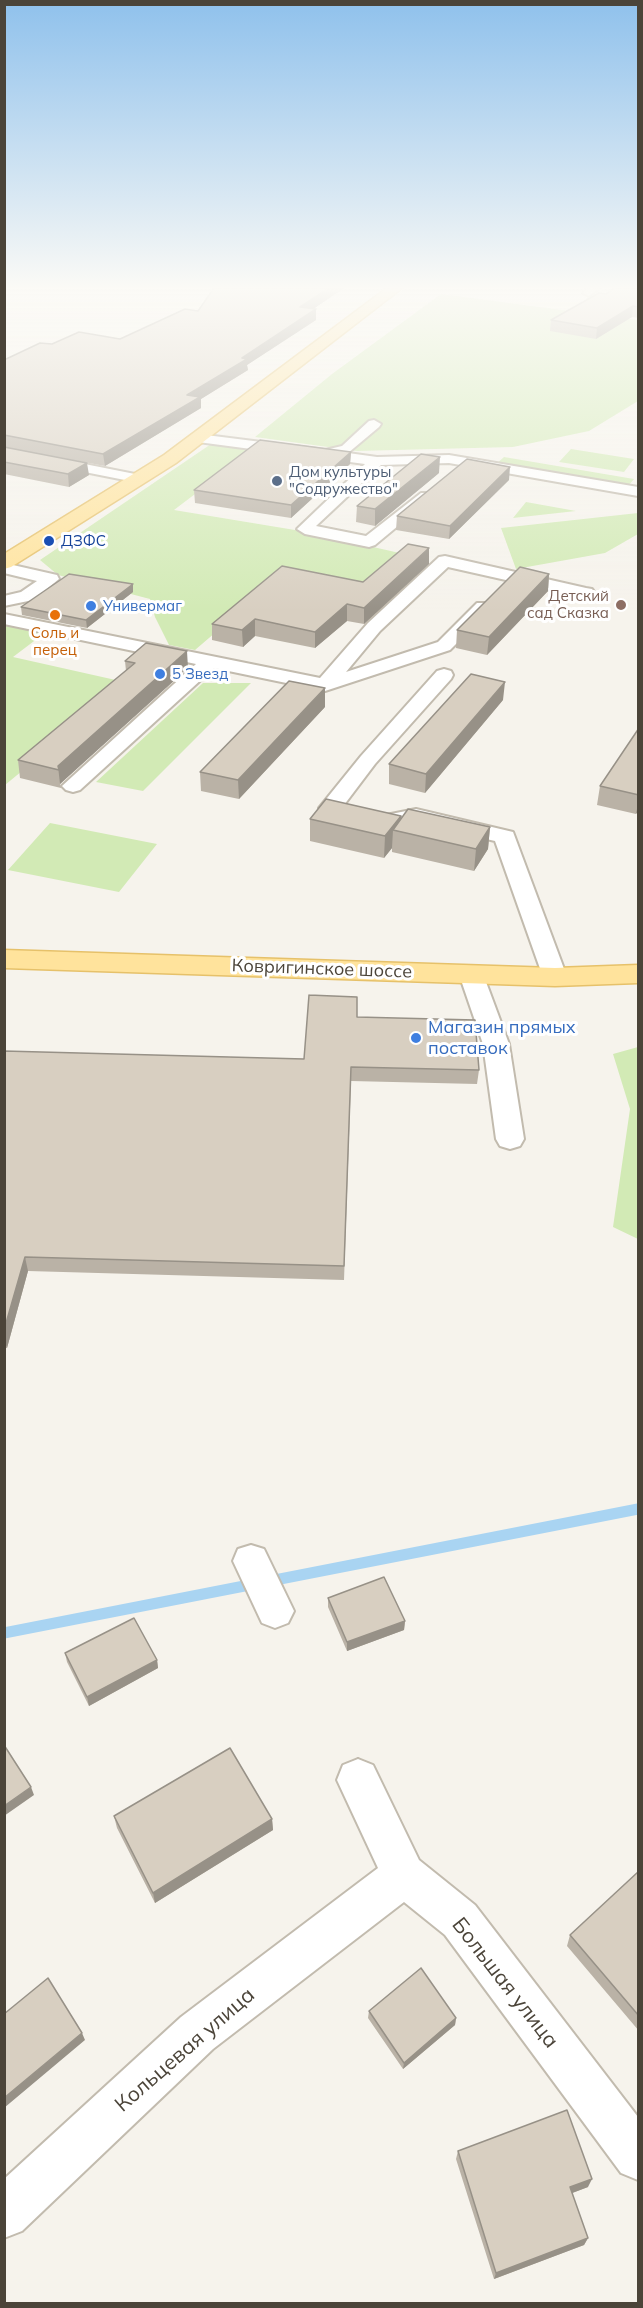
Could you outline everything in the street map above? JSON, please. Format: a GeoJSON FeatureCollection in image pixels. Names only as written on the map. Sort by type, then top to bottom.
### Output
{"type":"FeatureCollection","features":[{"type":"Feature","properties":{"kind":"main road"},"geometry":{"type":"LineString","coordinates":[[4,563],[140,479],[254,396]]}},
{"type":"Feature","properties":{"kind":"main road","name":"Ковригинское шоссе"},"geometry":{"type":"LineString","coordinates":[[4,959],[555,977],[639,974]]}},
{"type":"Feature","properties":{"kind":"street"},"geometry":{"type":"LineString","coordinates":[[326,454],[347,449],[374,424]]}},
{"type":"Feature","properties":{"kind":"street"},"geometry":{"type":"LineString","coordinates":[[198,438],[377,461],[462,457],[639,492]]}},
{"type":"Feature","properties":{"kind":"street"},"geometry":{"type":"LineString","coordinates":[[4,452],[140,479]]}},
{"type":"Feature","properties":{"kind":"street"},"geometry":{"type":"LineString","coordinates":[[450,476],[462,457]]}},
{"type":"Feature","properties":{"kind":"street"},"geometry":{"type":"LineString","coordinates":[[13,467],[30,458]]}},
{"type":"Feature","properties":{"kind":"street"},"geometry":{"type":"LineString","coordinates":[[377,461],[305,528],[369,542],[434,490]]}},
{"type":"Feature","properties":{"kind":"street"},"geometry":{"type":"LineString","coordinates":[[325,685],[374,627],[445,561],[586,593]]}},
{"type":"Feature","properties":{"kind":"street"},"geometry":{"type":"LineString","coordinates":[[4,568],[51,579],[27,596],[4,601]]}},
{"type":"Feature","properties":{"kind":"street"},"geometry":{"type":"LineString","coordinates":[[4,620],[325,685],[444,646],[512,578]]}},
{"type":"Feature","properties":{"kind":"street"},"geometry":{"type":"LineString","coordinates":[[73,786],[209,662]]}},
{"type":"Feature","properties":{"kind":"street"},"geometry":{"type":"LineString","coordinates":[[444,675],[368,760],[330,808],[386,822],[416,816],[505,837],[555,977]]}},
{"type":"Feature","properties":{"kind":"street"},"geometry":{"type":"LineString","coordinates":[[471,974],[472,1007],[496,1044],[510,1139]]}},
{"type":"Feature","properties":{"kind":"street"},"geometry":{"type":"LineString","coordinates":[[251,1561],[275,1611]]}},
{"type":"Feature","properties":{"kind":"street","name":"Большая улица"},"geometry":{"type":"LineString","coordinates":[[358,1780],[404,1875],[460,1920],[639,2156]]}},
{"type":"Feature","properties":{"kind":"street","name":"Кольцевая улица"},"geometry":{"type":"LineString","coordinates":[[4,2213],[198,2033],[404,1875]]}},
{"type":"Feature","properties":{"kind":"green space"},"geometry":{"type":"Polygon","coordinates":[[[305,396],[638,396],[638,401],[589,431],[513,447],[357,451],[255,437],[305,396]]]}},
{"type":"Feature","properties":{"kind":"green space"},"geometry":{"type":"Polygon","coordinates":[[[214,442],[257,447],[174,510],[307,532],[404,554],[330,618],[279,578],[195,650],[169,645],[155,617],[150,599],[58,575],[40,560],[214,442]]]}},
{"type":"Feature","properties":{"kind":"green space"},"geometry":{"type":"Polygon","coordinates":[[[571,449],[634,459],[624,472],[559,462],[571,449]]]}},
{"type":"Feature","properties":{"kind":"green space"},"geometry":{"type":"Polygon","coordinates":[[[504,457],[634,479],[628,486],[496,464],[504,457]]]}},
{"type":"Feature","properties":{"kind":"green space"},"geometry":{"type":"Polygon","coordinates":[[[526,502],[576,511],[513,518],[526,502]]]}},
{"type":"Feature","properties":{"kind":"green space"},"geometry":{"type":"Polygon","coordinates":[[[638,513],[638,534],[605,553],[516,569],[501,528],[638,513]]]}},
{"type":"Feature","properties":{"kind":"green space"},"geometry":{"type":"Polygon","coordinates":[[[5,624],[46,632],[13,657],[129,683],[5,785],[5,624]]]}},
{"type":"Feature","properties":{"kind":"green space"},"geometry":{"type":"Polygon","coordinates":[[[203,683],[251,683],[143,791],[96,782],[203,683]]]}},
{"type":"Feature","properties":{"kind":"green space"},"geometry":{"type":"Polygon","coordinates":[[[50,823],[157,844],[119,892],[8,870],[50,823]]]}},
{"type":"Feature","properties":{"kind":"green space"},"geometry":{"type":"Polygon","coordinates":[[[638,1047],[638,1239],[613,1227],[630,1109],[613,1054],[638,1047]]]}},
{"type":"Feature","properties":{"kind":"building"},"geometry":{"type":"Polygon","coordinates":[[[4,396],[200,397],[103,454],[4,435],[4,396]]]}},
{"type":"Feature","properties":{"kind":"building"},"geometry":{"type":"Polygon","coordinates":[[[260,440],[351,452],[291,505],[194,490],[260,440]]]}},
{"type":"Feature","properties":{"kind":"building"},"geometry":{"type":"Polygon","coordinates":[[[4,447],[87,463],[68,474],[4,462],[4,447]]]}},
{"type":"Feature","properties":{"kind":"building"},"geometry":{"type":"Polygon","coordinates":[[[421,454],[440,457],[375,509],[357,506],[421,454]]]}},
{"type":"Feature","properties":{"kind":"building"},"geometry":{"type":"Polygon","coordinates":[[[467,459],[510,467],[450,526],[397,516],[467,459]]]}},
{"type":"Feature","properties":{"kind":"building"},"geometry":{"type":"Polygon","coordinates":[[[408,544],[429,548],[364,608],[347,604],[315,632],[255,619],[242,630],[212,624],[282,566],[363,582],[408,544]]]}},
{"type":"Feature","properties":{"kind":"building"},"geometry":{"type":"Polygon","coordinates":[[[520,567],[549,574],[489,637],[457,630],[520,567]]]}},
{"type":"Feature","properties":{"kind":"building"},"geometry":{"type":"Polygon","coordinates":[[[69,574],[133,584],[86,620],[21,607],[69,574]]]}},
{"type":"Feature","properties":{"kind":"building"},"geometry":{"type":"Polygon","coordinates":[[[146,643],[187,651],[58,766],[59,770],[18,760],[135,663],[125,661],[146,643]]]}},
{"type":"Feature","properties":{"kind":"building"},"geometry":{"type":"Polygon","coordinates":[[[471,674],[505,682],[426,774],[389,764],[471,674]]]}},
{"type":"Feature","properties":{"kind":"building"},"geometry":{"type":"Polygon","coordinates":[[[289,681],[325,688],[238,780],[200,772],[289,681]]]}},
{"type":"Feature","properties":{"kind":"building"},"geometry":{"type":"Polygon","coordinates":[[[639,728],[639,795],[600,786],[639,728]]]}},
{"type":"Feature","properties":{"kind":"building"},"geometry":{"type":"Polygon","coordinates":[[[326,799],[401,816],[385,836],[310,819],[326,799]]]}},
{"type":"Feature","properties":{"kind":"building"},"geometry":{"type":"Polygon","coordinates":[[[408,809],[490,827],[476,849],[393,830],[408,809]]]}},
{"type":"Feature","properties":{"kind":"building"},"geometry":{"type":"Polygon","coordinates":[[[309,995],[357,997],[357,1017],[475,1020],[479,1070],[351,1067],[344,1266],[25,1257],[4,1330],[4,1051],[304,1059],[309,995]]]}},
{"type":"Feature","properties":{"kind":"building"},"geometry":{"type":"Polygon","coordinates":[[[384,1577],[405,1621],[347,1642],[328,1598],[384,1577]]]}},
{"type":"Feature","properties":{"kind":"building"},"geometry":{"type":"Polygon","coordinates":[[[134,1618],[157,1660],[87,1697],[65,1653],[134,1618]]]}},
{"type":"Feature","properties":{"kind":"building"},"geometry":{"type":"Polygon","coordinates":[[[4,1745],[31,1787],[4,1806],[4,1745]]]}},
{"type":"Feature","properties":{"kind":"building"},"geometry":{"type":"Polygon","coordinates":[[[230,1748],[272,1819],[153,1893],[114,1816],[230,1748]]]}},
{"type":"Feature","properties":{"kind":"building"},"geometry":{"type":"Polygon","coordinates":[[[639,1871],[639,2016],[570,1935],[639,1871]]]}},
{"type":"Feature","properties":{"kind":"building"},"geometry":{"type":"Polygon","coordinates":[[[421,1968],[456,2018],[404,2063],[369,2011],[421,1968]]]}},
{"type":"Feature","properties":{"kind":"building"},"geometry":{"type":"Polygon","coordinates":[[[48,1978],[82,2033],[4,2098],[4,2014],[48,1978]]]}},
{"type":"Feature","properties":{"kind":"building"},"geometry":{"type":"Polygon","coordinates":[[[567,2110],[592,2179],[570,2187],[588,2238],[496,2273],[458,2151],[567,2110]]]}},
{"type":"Feature","properties":{"kind":"waterway"},"geometry":{"type":"LineString","coordinates":[[4,1633],[638,1509]]}},
{"type":"Feature","properties":{"kind":"place","name":"Дом культуры \"Содружество\""},"geometry":{"type":"Point","coordinates":[277,481]}},
{"type":"Feature","properties":{"kind":"place","name":"ДЗФС"},"geometry":{"type":"Point","coordinates":[49,541]}},
{"type":"Feature","properties":{"kind":"place","name":"Детский сад Сказка"},"geometry":{"type":"Point","coordinates":[621,605]}},
{"type":"Feature","properties":{"kind":"place","name":"Универмаг"},"geometry":{"type":"Point","coordinates":[91,606]}},
{"type":"Feature","properties":{"kind":"place","name":"Соль и перец"},"geometry":{"type":"Point","coordinates":[55,615]}},
{"type":"Feature","properties":{"kind":"place","name":"5 Звезд"},"geometry":{"type":"Point","coordinates":[160,674]}},
{"type":"Feature","properties":{"kind":"place","name":"Магазин прямых поставок"},"geometry":{"type":"Point","coordinates":[416,1038]}}]}
